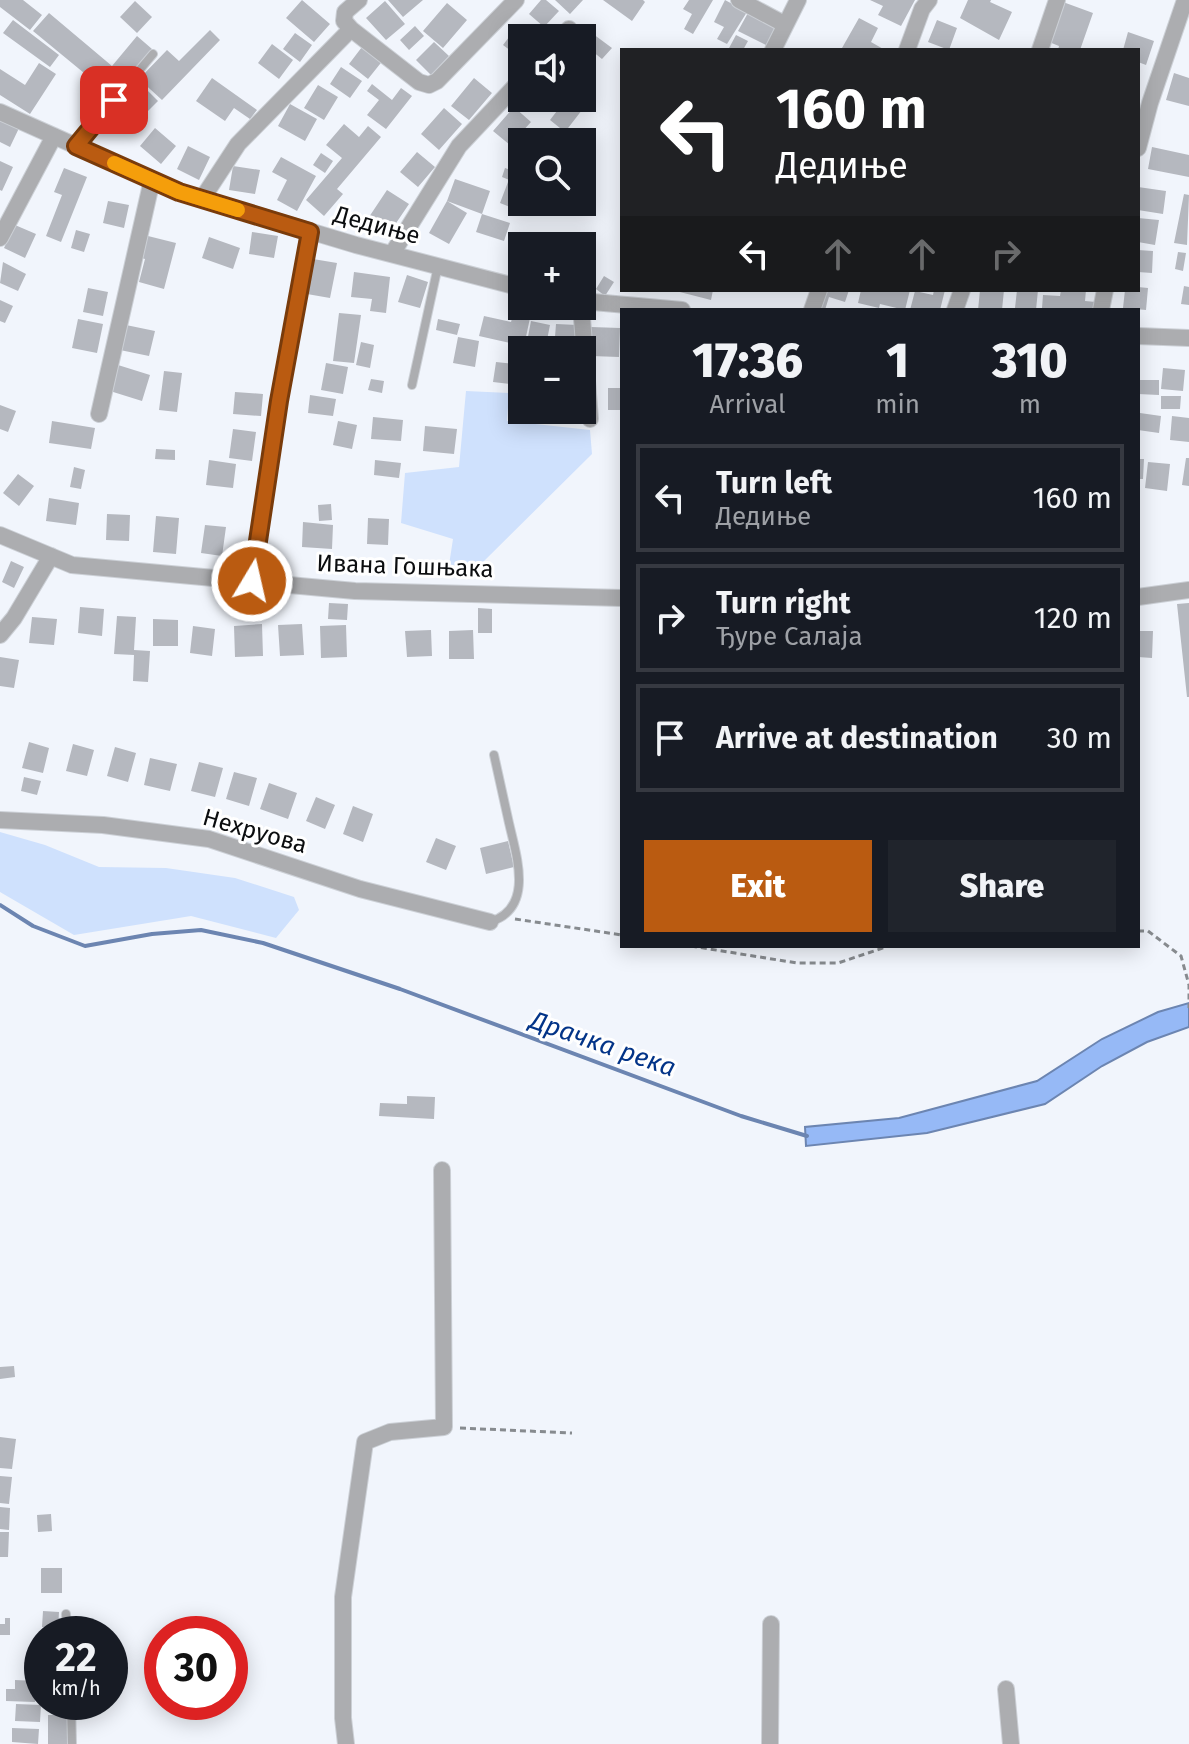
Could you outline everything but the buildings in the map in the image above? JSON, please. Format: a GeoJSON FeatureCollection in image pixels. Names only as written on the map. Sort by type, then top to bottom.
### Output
{"type":"FeatureCollection","features":[{"type":"Feature","properties":{"kind":"street"},"geometry":{"type":"LineString","coordinates":[[359,0],[345,12],[344,21],[419,82],[429,85],[437,81],[516,0]]}},
{"type":"Feature","properties":{"kind":"street"},"geometry":{"type":"LineString","coordinates":[[739,0],[784,24]]}},
{"type":"Feature","properties":{"kind":"street"},"geometry":{"type":"LineString","coordinates":[[774,48],[798,0]]}},
{"type":"Feature","properties":{"kind":"street"},"geometry":{"type":"LineString","coordinates":[[908,48],[922,9],[929,0]]}},
{"type":"Feature","properties":{"kind":"street"},"geometry":{"type":"LineString","coordinates":[[1041,48],[1057,0]]}},
{"type":"Feature","properties":{"kind":"street"},"geometry":{"type":"LineString","coordinates":[[1140,140],[1185,0]]}},
{"type":"Feature","properties":{"kind":"street"},"geometry":{"type":"LineString","coordinates":[[202,199],[238,144],[351,29]]}},
{"type":"Feature","properties":{"kind":"street"},"geometry":{"type":"LineString","coordinates":[[392,254],[459,146],[508,94]]}},
{"type":"Feature","properties":{"kind":"street","name":"Дедиње"},"geometry":{"type":"LineString","coordinates":[[0,112],[202,199],[310,232],[508,284]]}},
{"type":"Feature","properties":{"kind":"street"},"geometry":{"type":"LineString","coordinates":[[0,238],[54,136]]}},
{"type":"Feature","properties":{"kind":"street"},"geometry":{"type":"LineString","coordinates":[[99,414],[152,180]]}},
{"type":"Feature","properties":{"kind":"street"},"geometry":{"type":"LineString","coordinates":[[252,581],[279,401],[310,232]]}},
{"type":"Feature","properties":{"kind":"street"},"geometry":{"type":"LineString","coordinates":[[596,304],[662,308],[668,292]]}},
{"type":"Feature","properties":{"kind":"street"},"geometry":{"type":"LineString","coordinates":[[1140,336],[1189,338]]}},
{"type":"Feature","properties":{"kind":"street","name":"Ивана Гошњака"},"geometry":{"type":"LineString","coordinates":[[0,535],[72,565],[355,591],[620,598]]}},
{"type":"Feature","properties":{"kind":"street"},"geometry":{"type":"LineString","coordinates":[[0,635],[14,618],[51,556]]}},
{"type":"Feature","properties":{"kind":"street"},"geometry":{"type":"LineString","coordinates":[[1140,597],[1189,590]]}},
{"type":"Feature","properties":{"kind":"street","name":"Нехруова"},"geometry":{"type":"LineString","coordinates":[[0,820],[103,825],[209,839],[360,889],[497,920]]}},
{"type":"Feature","properties":{"kind":"street"},"geometry":{"type":"LineString","coordinates":[[346,1744],[343,1718],[343,1597],[365,1442],[390,1432],[444,1427],[442,1170]]}},
{"type":"Feature","properties":{"kind":"street"},"geometry":{"type":"LineString","coordinates":[[770,1744],[771,1624]]}},
{"type":"Feature","properties":{"kind":"street"},"geometry":{"type":"LineString","coordinates":[[1006,1689],[1011,1744]]}},
{"type":"Feature","properties":{"kind":"lane"},"geometry":{"type":"LineString","coordinates":[[76,146],[153,54]]}},
{"type":"Feature","properties":{"kind":"lane"},"geometry":{"type":"LineString","coordinates":[[412,385],[438,266]]}},
{"type":"Feature","properties":{"kind":"lane"},"geometry":{"type":"LineString","coordinates":[[494,755],[520,877],[515,901],[497,920]]}},
{"type":"Feature","properties":{"kind":"lane"},"geometry":{"type":"LineString","coordinates":[[71,1720],[72,1744]]}},
{"type":"Feature","properties":{"kind":"path"},"geometry":{"type":"LineString","coordinates":[[497,920],[620,935]]}},
{"type":"Feature","properties":{"kind":"path"},"geometry":{"type":"LineString","coordinates":[[1140,931],[1148,931],[1181,956],[1189,985],[1189,1008]]}},
{"type":"Feature","properties":{"kind":"path"},"geometry":{"type":"LineString","coordinates":[[703,948],[797,963],[838,963],[883,948]]}},
{"type":"Feature","properties":{"kind":"path"},"geometry":{"type":"LineString","coordinates":[[444,1427],[572,1433]]}},
{"type":"Feature","properties":{"kind":"shaded area"},"geometry":{"type":"Polygon","coordinates":[[[466,391],[508,393],[508,424],[590,430],[592,454],[479,566],[449,565],[453,539],[401,523],[405,473],[459,467],[466,391]]]}},
{"type":"Feature","properties":{"kind":"shaded area"},"geometry":{"type":"Polygon","coordinates":[[[0,832],[45,845],[99,867],[166,868],[235,878],[294,897],[299,910],[276,938],[191,916],[74,935],[0,892],[0,832]]]}},
{"type":"Feature","properties":{"kind":"water"},"geometry":{"type":"Polygon","coordinates":[[[1189,1003],[1189,1027],[1147,1042],[1102,1066],[1045,1104],[927,1133],[806,1146],[805,1127],[899,1118],[1037,1081],[1102,1039],[1158,1012],[1189,1003]]]}},
{"type":"Feature","properties":{"kind":"waterway","name":"Драчка река"},"geometry":{"type":"LineString","coordinates":[[0,905],[33,926],[85,946],[152,934],[201,930],[263,943],[400,989],[741,1116],[807,1136]]}},
{"type":"Feature","properties":{"kind":"slow traffic"},"geometry":{"type":"LineString","coordinates":[[114,163],[179,192],[238,210]]}},
{"type":"Feature","properties":{"kind":"route"},"geometry":{"type":"LineString","coordinates":[[114,100],[76,146],[179,192],[310,232],[279,401],[252,581]]}}]}
